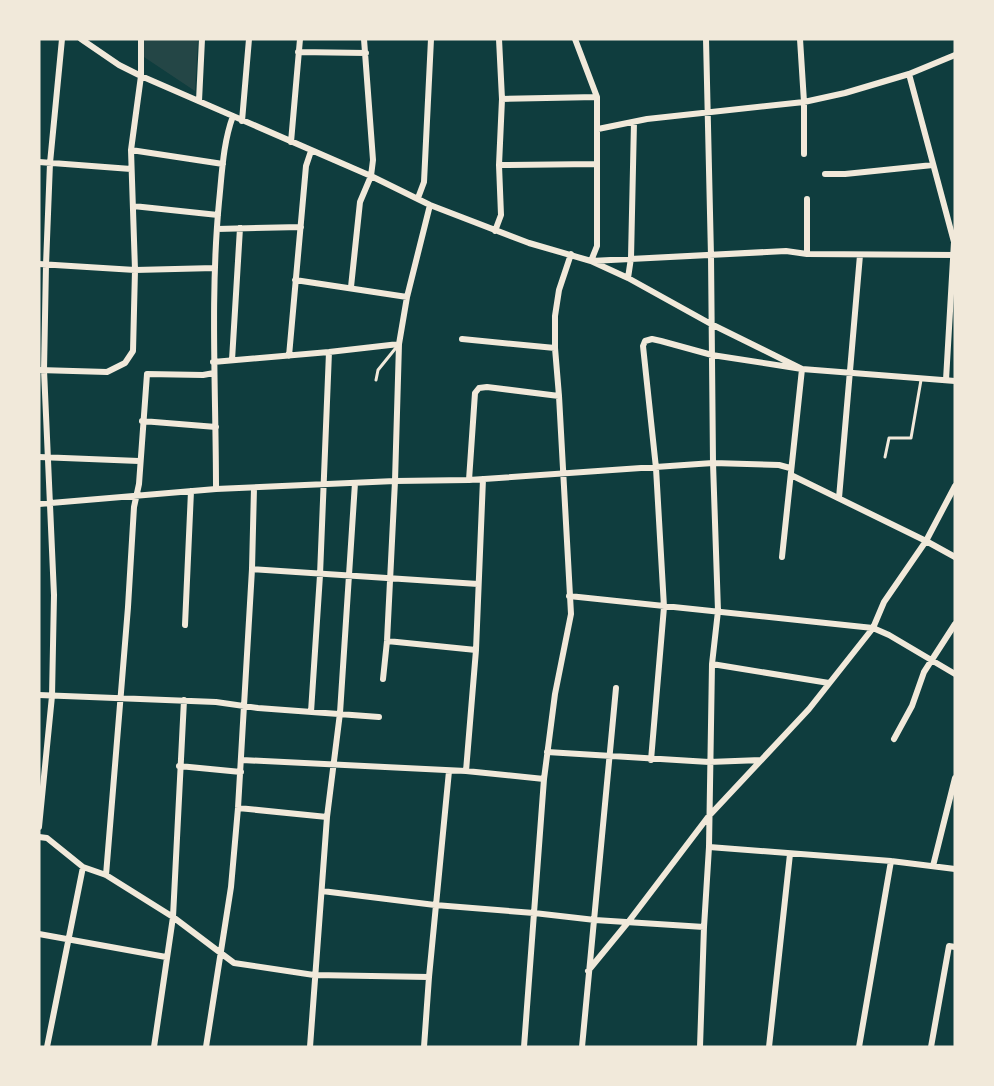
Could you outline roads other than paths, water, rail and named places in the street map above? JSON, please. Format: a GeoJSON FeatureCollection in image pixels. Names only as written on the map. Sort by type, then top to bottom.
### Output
{"type":"FeatureCollection","features":[{"type":"Feature","properties":{"kind":"street"},"geometry":{"type":"LineString","coordinates":[[39,827],[52,696],[54,595],[49,457],[42,370],[42,264],[62,39]]}},
{"type":"Feature","properties":{"kind":"street"},"geometry":{"type":"LineString","coordinates":[[81,39],[119,65],[141,76],[371,176],[430,205],[529,243],[591,261],[802,369]]}},
{"type":"Feature","properties":{"kind":"street"},"geometry":{"type":"LineString","coordinates":[[42,370],[106,372],[125,363],[133,351],[135,270],[131,150],[141,76],[141,39]]}},
{"type":"Feature","properties":{"kind":"street"},"geometry":{"type":"LineString","coordinates":[[199,101],[202,39]]}},
{"type":"Feature","properties":{"kind":"street"},"geometry":{"type":"LineString","coordinates":[[242,121],[249,39]]}},
{"type":"Feature","properties":{"kind":"street"},"geometry":{"type":"LineString","coordinates":[[291,142],[300,39]]}},
{"type":"Feature","properties":{"kind":"street"},"geometry":{"type":"LineString","coordinates":[[351,287],[360,202],[371,176],[373,160],[364,39]]}},
{"type":"Feature","properties":{"kind":"street"},"geometry":{"type":"LineString","coordinates":[[418,198],[424,182],[431,39]]}},
{"type":"Feature","properties":{"kind":"street"},"geometry":{"type":"LineString","coordinates":[[495,231],[501,215],[499,165],[502,99],[499,39]]}},
{"type":"Feature","properties":{"kind":"street"},"geometry":{"type":"LineString","coordinates":[[575,39],[597,97],[597,246],[591,261]]}},
{"type":"Feature","properties":{"kind":"street"},"geometry":{"type":"LineString","coordinates":[[700,1047],[709,847],[712,664],[718,611],[712,463],[711,256],[706,39]]}},
{"type":"Feature","properties":{"kind":"street"},"geometry":{"type":"LineString","coordinates":[[800,39],[804,102],[804,154]]}},
{"type":"Feature","properties":{"kind":"street"},"geometry":{"type":"LineString","coordinates":[[298,52],[366,53]]}},
{"type":"Feature","properties":{"kind":"street"},"geometry":{"type":"LineString","coordinates":[[598,129],[634,122],[804,102],[845,93],[909,74],[955,55]]}},
{"type":"Feature","properties":{"kind":"street"},"geometry":{"type":"LineString","coordinates":[[909,74],[954,242],[946,380]]}},
{"type":"Feature","properties":{"kind":"street"},"geometry":{"type":"LineString","coordinates":[[502,99],[597,97]]}},
{"type":"Feature","properties":{"kind":"street"},"geometry":{"type":"LineString","coordinates":[[216,489],[213,362],[215,268],[223,164],[228,130],[233,116]]}},
{"type":"Feature","properties":{"kind":"street"},"geometry":{"type":"LineString","coordinates":[[628,278],[631,258],[634,122]]}},
{"type":"Feature","properties":{"kind":"street"},"geometry":{"type":"LineString","coordinates":[[131,150],[223,164]]}},
{"type":"Feature","properties":{"kind":"street"},"geometry":{"type":"LineString","coordinates":[[289,356],[306,166],[311,151]]}},
{"type":"Feature","properties":{"kind":"street"},"geometry":{"type":"LineString","coordinates":[[39,162],[131,169]]}},
{"type":"Feature","properties":{"kind":"street"},"geometry":{"type":"LineString","coordinates":[[499,165],[596,164]]}},
{"type":"Feature","properties":{"kind":"street"},"geometry":{"type":"LineString","coordinates":[[825,174],[933,165]]}},
{"type":"Feature","properties":{"kind":"street"},"geometry":{"type":"LineString","coordinates":[[807,199],[807,254]]}},
{"type":"Feature","properties":{"kind":"street"},"geometry":{"type":"LineString","coordinates":[[383,678],[395,481],[399,344],[407,297],[430,205]]}},
{"type":"Feature","properties":{"kind":"street"},"geometry":{"type":"LineString","coordinates":[[133,207],[218,215]]}},
{"type":"Feature","properties":{"kind":"street"},"geometry":{"type":"LineString","coordinates":[[217,229],[301,227]]}},
{"type":"Feature","properties":{"kind":"street"},"geometry":{"type":"LineString","coordinates":[[232,360],[240,228]]}},
{"type":"Feature","properties":{"kind":"street"},"geometry":{"type":"LineString","coordinates":[[591,261],[786,251],[807,254],[955,255]]}},
{"type":"Feature","properties":{"kind":"street"},"geometry":{"type":"LineString","coordinates":[[524,1047],[544,779],[555,694],[571,614],[555,316],[559,290],[571,254]]}},
{"type":"Feature","properties":{"kind":"street"},"geometry":{"type":"LineString","coordinates":[[839,498],[860,255]]}},
{"type":"Feature","properties":{"kind":"street"},"geometry":{"type":"LineString","coordinates":[[42,264],[135,270],[215,268]]}},
{"type":"Feature","properties":{"kind":"street"},"geometry":{"type":"LineString","coordinates":[[295,280],[407,297]]}},
{"type":"Feature","properties":{"kind":"street"},"geometry":{"type":"LineString","coordinates":[[462,339],[555,348]]}},
{"type":"Feature","properties":{"kind":"street"},"geometry":{"type":"LineString","coordinates":[[651,760],[664,607],[656,468],[643,346],[645,341],[662,341],[712,355],[802,369],[955,381]]}},
{"type":"Feature","properties":{"kind":"street"},"geometry":{"type":"LineString","coordinates":[[213,362],[399,344]]}},
{"type":"Feature","properties":{"kind":"street"},"geometry":{"type":"LineString","coordinates":[[310,712],[321,575],[329,352]]}},
{"type":"Feature","properties":{"kind":"street"},"geometry":{"type":"LineString","coordinates":[[782,557],[802,369]]}},
{"type":"Feature","properties":{"kind":"street"},"geometry":{"type":"LineString","coordinates":[[106,875],[134,507],[147,375],[214,373]]}},
{"type":"Feature","properties":{"kind":"street"},"geometry":{"type":"LineString","coordinates":[[469,480],[475,393],[479,388],[560,396]]}},
{"type":"Feature","properties":{"kind":"street"},"geometry":{"type":"LineString","coordinates":[[142,421],[216,427]]}},
{"type":"Feature","properties":{"kind":"street"},"geometry":{"type":"LineString","coordinates":[[39,457],[139,461]]}},
{"type":"Feature","properties":{"kind":"street"},"geometry":{"type":"LineString","coordinates":[[39,504],[216,489],[469,480],[712,463],[779,465],[955,557]]}},
{"type":"Feature","properties":{"kind":"street"},"geometry":{"type":"LineString","coordinates":[[466,771],[476,650],[483,479]]}},
{"type":"Feature","properties":{"kind":"street"},"geometry":{"type":"LineString","coordinates":[[310,1047],[327,817],[340,713],[355,483]]}},
{"type":"Feature","properties":{"kind":"street"},"geometry":{"type":"LineString","coordinates":[[588,971],[708,817],[809,709],[873,628],[884,602],[926,541],[955,486]]}},
{"type":"Feature","properties":{"kind":"street"},"geometry":{"type":"LineString","coordinates":[[206,1047],[231,886],[238,808],[252,569],[254,488]]}},
{"type":"Feature","properties":{"kind":"street"},"geometry":{"type":"LineString","coordinates":[[185,625],[191,492]]}},
{"type":"Feature","properties":{"kind":"street"},"geometry":{"type":"LineString","coordinates":[[252,569],[478,584]]}},
{"type":"Feature","properties":{"kind":"street"},"geometry":{"type":"LineString","coordinates":[[569,596],[873,628],[955,674]]}},
{"type":"Feature","properties":{"kind":"street"},"geometry":{"type":"LineString","coordinates":[[894,739],[912,706],[924,672],[955,624]]}},
{"type":"Feature","properties":{"kind":"street"},"geometry":{"type":"LineString","coordinates":[[387,641],[476,650]]}},
{"type":"Feature","properties":{"kind":"street"},"geometry":{"type":"LineString","coordinates":[[712,664],[829,684]]}},
{"type":"Feature","properties":{"kind":"street"},"geometry":{"type":"LineString","coordinates":[[582,1047],[616,688]]}},
{"type":"Feature","properties":{"kind":"street"},"geometry":{"type":"LineString","coordinates":[[39,695],[184,700],[379,717]]}},
{"type":"Feature","properties":{"kind":"street"},"geometry":{"type":"LineString","coordinates":[[154,1047],[173,917],[184,700]]}},
{"type":"Feature","properties":{"kind":"street"},"geometry":{"type":"LineString","coordinates":[[547,752],[709,762],[762,759]]}},
{"type":"Feature","properties":{"kind":"street"},"geometry":{"type":"LineString","coordinates":[[242,760],[466,771],[544,779]]}},
{"type":"Feature","properties":{"kind":"street"},"geometry":{"type":"LineString","coordinates":[[179,766],[241,772]]}},
{"type":"Feature","properties":{"kind":"street"},"geometry":{"type":"LineString","coordinates":[[424,1047],[435,905],[449,771]]}},
{"type":"Feature","properties":{"kind":"street"},"geometry":{"type":"LineString","coordinates":[[933,866],[955,778]]}},
{"type":"Feature","properties":{"kind":"street"},"geometry":{"type":"LineString","coordinates":[[238,808],[327,817]]}},
{"type":"Feature","properties":{"kind":"street"},"geometry":{"type":"LineString","coordinates":[[39,837],[47,838],[83,867],[106,875],[173,917],[234,963],[314,975],[429,977]]}},
{"type":"Feature","properties":{"kind":"street"},"geometry":{"type":"LineString","coordinates":[[709,847],[891,861],[955,869]]}},
{"type":"Feature","properties":{"kind":"street"},"geometry":{"type":"LineString","coordinates":[[769,1047],[790,854]]}},
{"type":"Feature","properties":{"kind":"street"},"geometry":{"type":"LineString","coordinates":[[859,1047],[891,861]]}},
{"type":"Feature","properties":{"kind":"street"},"geometry":{"type":"LineString","coordinates":[[47,1047],[83,867]]}},
{"type":"Feature","properties":{"kind":"street"},"geometry":{"type":"LineString","coordinates":[[322,891],[435,905],[595,920],[704,927]]}},
{"type":"Feature","properties":{"kind":"street"},"geometry":{"type":"LineString","coordinates":[[39,934],[166,957]]}},
{"type":"Feature","properties":{"kind":"street"},"geometry":{"type":"LineString","coordinates":[[930,1047],[952,947]]}},
{"type":"Feature","properties":{"kind":"lane"},"geometry":{"type":"LineString","coordinates":[[376,380],[378,370],[399,344]]}},
{"type":"Feature","properties":{"kind":"lane"},"geometry":{"type":"LineString","coordinates":[[885,457],[889,438],[911,438],[922,378]]}}]}
